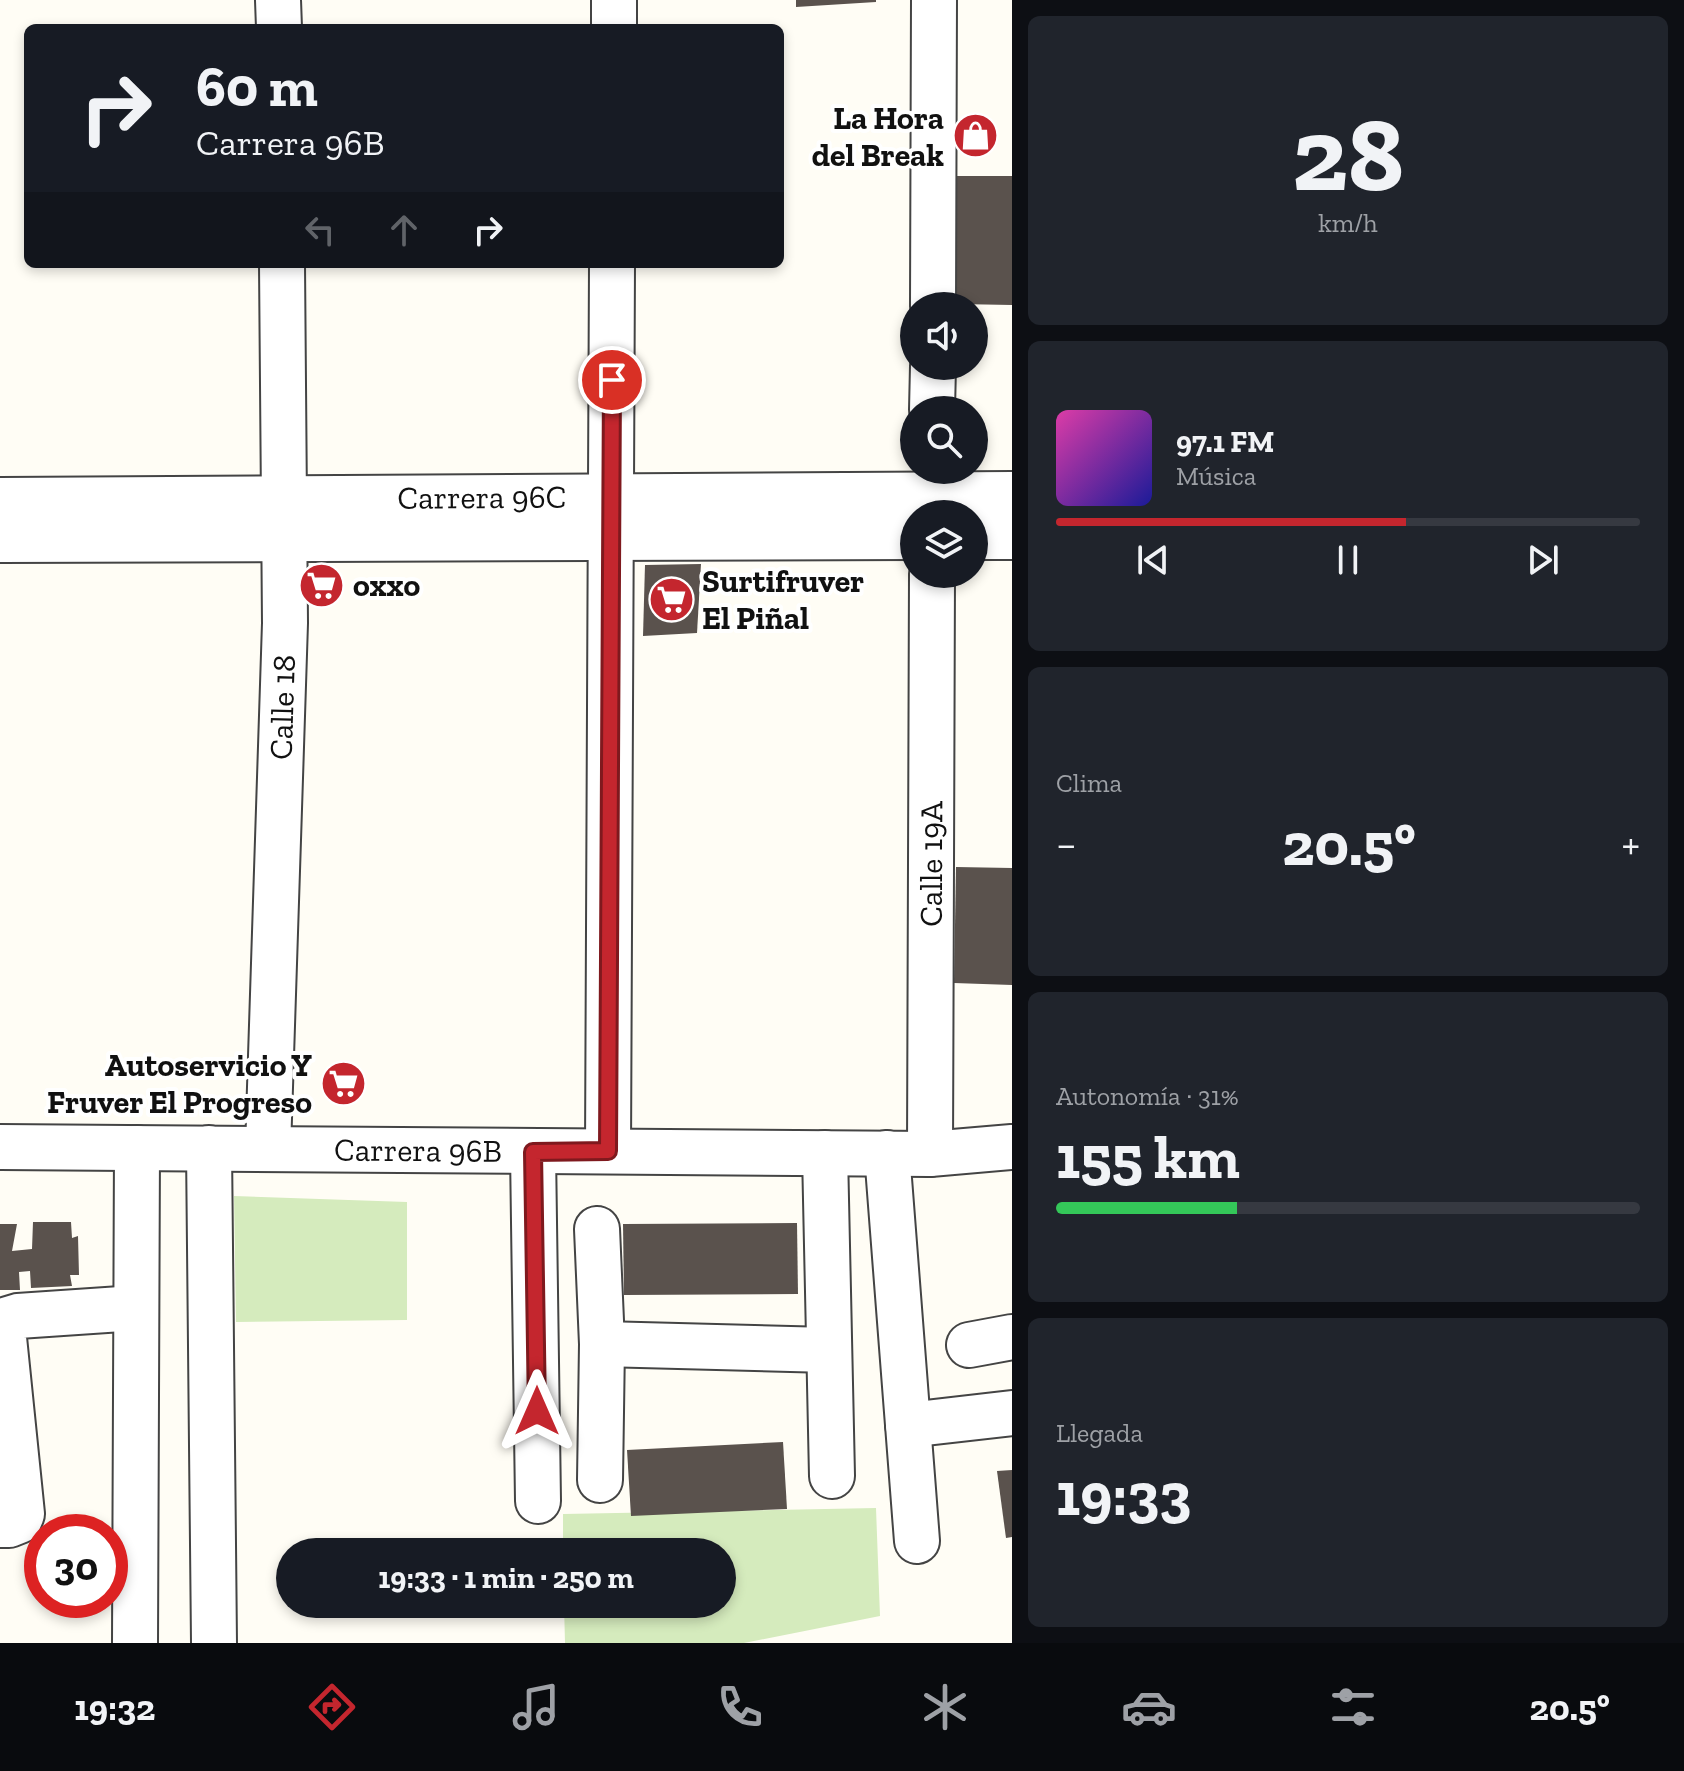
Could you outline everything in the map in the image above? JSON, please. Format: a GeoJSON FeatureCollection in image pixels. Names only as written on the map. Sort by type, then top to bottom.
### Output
{"type":"FeatureCollection","features":[{"type":"Feature","properties":{"kind":"street"},"geometry":{"type":"LineString","coordinates":[[278,0],[279,24]]}},
{"type":"Feature","properties":{"kind":"street"},"geometry":{"type":"LineString","coordinates":[[614,0],[614,24]]}},
{"type":"Feature","properties":{"kind":"street"},"geometry":{"type":"LineString","coordinates":[[933,292],[934,0]]}},
{"type":"Feature","properties":{"kind":"street","name":"Calle 18"},"geometry":{"type":"LineString","coordinates":[[268,1149],[285,623],[282,268]]}},
{"type":"Feature","properties":{"kind":"street"},"geometry":{"type":"LineString","coordinates":[[608,1151],[612,268]]}},
{"type":"Feature","properties":{"kind":"street","name":"Carrera 96C"},"geometry":{"type":"LineString","coordinates":[[0,540],[284,519],[611,517],[932,493],[1012,494]]}},
{"type":"Feature","properties":{"kind":"street","name":"Carrera 96C"},"geometry":{"type":"LineString","coordinates":[[0,500],[284,519]]}},
{"type":"Feature","properties":{"kind":"street","name":"Carrera 96C"},"geometry":{"type":"LineString","coordinates":[[611,517],[900,536]]}},
{"type":"Feature","properties":{"kind":"street"},"geometry":{"type":"LineString","coordinates":[[988,537],[1012,537]]}},
{"type":"Feature","properties":{"kind":"street","name":"Calle 19A"},"geometry":{"type":"LineString","coordinates":[[930,1154],[932,588]]}},
{"type":"Feature","properties":{"kind":"street","name":"Carrera 96B"},"geometry":{"type":"LineString","coordinates":[[0,1147],[930,1154],[1012,1147]]}},
{"type":"Feature","properties":{"kind":"street"},"geometry":{"type":"LineString","coordinates":[[135,1643],[137,1148]]}},
{"type":"Feature","properties":{"kind":"street"},"geometry":{"type":"LineString","coordinates":[[209,1148],[214,1643]]}},
{"type":"Feature","properties":{"kind":"street"},"geometry":{"type":"LineString","coordinates":[[533,1152],[538,1501]]}},
{"type":"Feature","properties":{"kind":"street"},"geometry":{"type":"LineString","coordinates":[[825,1153],[832,1476]]}},
{"type":"Feature","properties":{"kind":"street"},"geometry":{"type":"LineString","coordinates":[[887,1153],[917,1541]]}},
{"type":"Feature","properties":{"kind":"street"},"geometry":{"type":"LineString","coordinates":[[597,1229],[602,1344],[600,1480]]}},
{"type":"Feature","properties":{"kind":"street"},"geometry":{"type":"LineString","coordinates":[[0,1525],[19,1521],[22,1514],[3,1328],[8,1319],[136,1308]]}},
{"type":"Feature","properties":{"kind":"street"},"geometry":{"type":"LineString","coordinates":[[969,1345],[1012,1337]]}},
{"type":"Feature","properties":{"kind":"street"},"geometry":{"type":"LineString","coordinates":[[602,1344],[829,1350]]}},
{"type":"Feature","properties":{"kind":"street"},"geometry":{"type":"LineString","coordinates":[[908,1425],[1012,1413]]}},
{"type":"Feature","properties":{"kind":"green space"},"geometry":{"type":"Polygon","coordinates":[[[234,1196],[407,1202],[407,1320],[236,1322],[234,1196]]]}},
{"type":"Feature","properties":{"kind":"green space"},"geometry":{"type":"Polygon","coordinates":[[[876,1508],[880,1616],[744,1643],[565,1643],[564,1618],[736,1618],[736,1538],[563,1538],[563,1514],[876,1508]]]}},
{"type":"Feature","properties":{"kind":"building"},"geometry":{"type":"Polygon","coordinates":[[[796,0],[876,0],[876,2],[796,7],[796,0]]]}},
{"type":"Feature","properties":{"kind":"building"},"geometry":{"type":"Polygon","coordinates":[[[952,176],[1012,176],[1012,305],[988,305],[988,292],[957,292],[952,176]]]}},
{"type":"Feature","properties":{"kind":"building","name":"Surtifruver El Piñal"},"geometry":{"type":"Polygon","coordinates":[[[701,564],[697,633],[643,636],[645,565],[701,564]]]}},
{"type":"Feature","properties":{"kind":"building"},"geometry":{"type":"Polygon","coordinates":[[[956,867],[1012,868],[1012,985],[954,983],[956,867]]]}},
{"type":"Feature","properties":{"kind":"building"},"geometry":{"type":"Polygon","coordinates":[[[33,1222],[71,1222],[72,1238],[78,1236],[79,1275],[70,1275],[72,1286],[31,1288],[30,1271],[19,1272],[20,1290],[0,1290],[0,1224],[17,1224],[12,1251],[32,1249],[33,1222]]]}},
{"type":"Feature","properties":{"kind":"building"},"geometry":{"type":"Polygon","coordinates":[[[797,1223],[798,1294],[624,1295],[623,1224],[797,1223]]]}},
{"type":"Feature","properties":{"kind":"building"},"geometry":{"type":"Polygon","coordinates":[[[783,1442],[787,1509],[631,1516],[627,1450],[783,1442]]]}},
{"type":"Feature","properties":{"kind":"building"},"geometry":{"type":"Polygon","coordinates":[[[1012,1470],[1012,1537],[1006,1538],[997,1471],[1012,1470]]]}},
{"type":"Feature","properties":{"kind":"place","name":"La Hora del Break"},"geometry":{"type":"Point","coordinates":[975,136]}},
{"type":"Feature","properties":{"kind":"place","name":"oxxo"},"geometry":{"type":"Point","coordinates":[322,585]}},
{"type":"Feature","properties":{"kind":"place","name":"Surtifruver El Piñal"},"geometry":{"type":"Point","coordinates":[671,599]}},
{"type":"Feature","properties":{"kind":"place","name":"Autoservicio Y Fruver El Progreso"},"geometry":{"type":"Point","coordinates":[343,1083]}},
{"type":"Feature","properties":{"kind":"route"},"geometry":{"type":"LineString","coordinates":[[537,1411],[533,1152],[608,1151],[612,380]]}}]}
